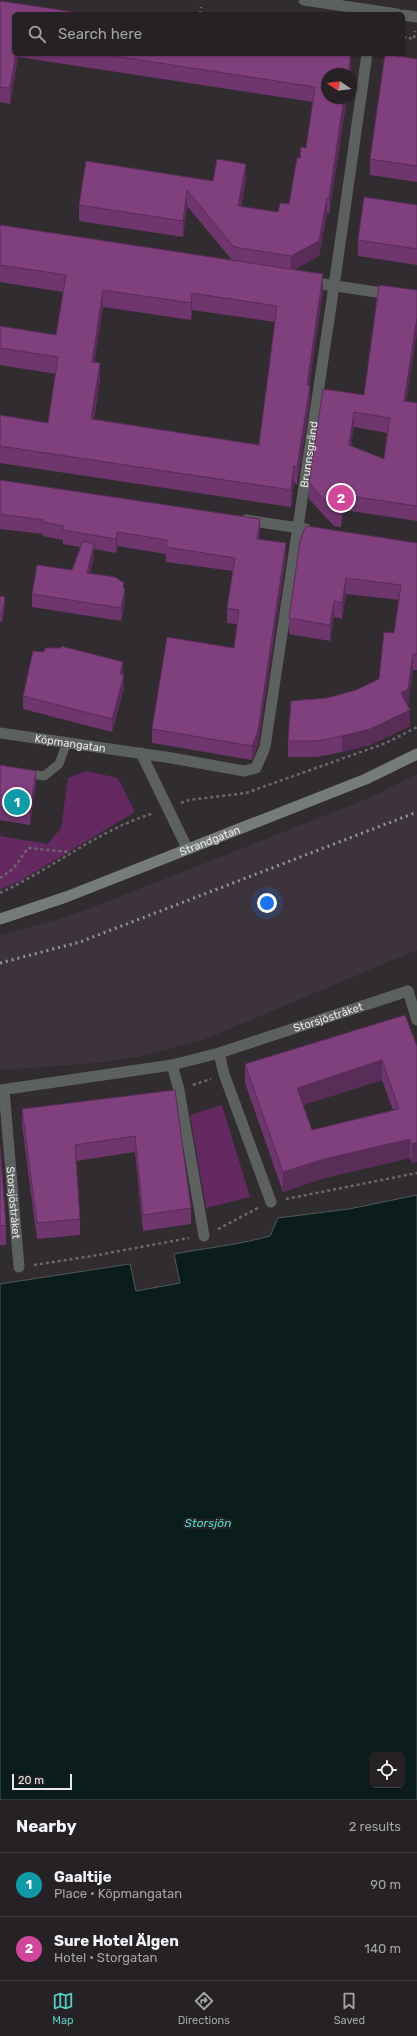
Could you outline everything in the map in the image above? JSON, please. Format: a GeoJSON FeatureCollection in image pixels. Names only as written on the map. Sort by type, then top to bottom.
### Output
{"type":"FeatureCollection","features":[{"type":"Feature","properties":{"kind":"main road","name":"Strandgatan"},"geometry":{"type":"LineString","coordinates":[[0,919],[66,897],[187,848],[366,779],[417,754]]}},
{"type":"Feature","properties":{"kind":"street"},"geometry":{"type":"LineString","coordinates":[[304,0],[373,8],[389,12]]}},
{"type":"Feature","properties":{"kind":"street"},"geometry":{"type":"LineString","coordinates":[[405,15],[417,17]]}},
{"type":"Feature","properties":{"kind":"street","name":"Brunnsgränd"},"geometry":{"type":"LineString","coordinates":[[172,758],[244,771],[256,768],[265,747],[299,528],[367,56]]}},
{"type":"Feature","properties":{"kind":"street"},"geometry":{"type":"LineString","coordinates":[[296,280],[417,298]]}},
{"type":"Feature","properties":{"kind":"street"},"geometry":{"type":"LineString","coordinates":[[236,518],[314,530]]}},
{"type":"Feature","properties":{"kind":"street","name":"Köpmangatan"},"geometry":{"type":"LineString","coordinates":[[0,733],[172,758]]}},
{"type":"Feature","properties":{"kind":"street"},"geometry":{"type":"LineString","coordinates":[[141,753],[187,848]]}},
{"type":"Feature","properties":{"kind":"street","name":"Storsjöstråket"},"geometry":{"type":"LineString","coordinates":[[19,1267],[2,1090],[172,1065],[219,1053],[408,991],[417,1020]]}},
{"type":"Feature","properties":{"kind":"street"},"geometry":{"type":"LineString","coordinates":[[219,1053],[224,1074],[271,1202]]}},
{"type":"Feature","properties":{"kind":"street"},"geometry":{"type":"LineString","coordinates":[[172,1065],[179,1090],[204,1236]]}},
{"type":"Feature","properties":{"kind":"lane"},"geometry":{"type":"LineString","coordinates":[[0,770],[44,776],[59,764],[67,742]]}},
{"type":"Feature","properties":{"kind":"path"},"geometry":{"type":"LineString","coordinates":[[201,12],[202,7]]}},
{"type":"Feature","properties":{"kind":"path"},"geometry":{"type":"LineString","coordinates":[[0,893],[23,882],[70,852],[144,816],[189,800],[246,793],[386,743],[417,727]]}},
{"type":"Feature","properties":{"kind":"path"},"geometry":{"type":"LineString","coordinates":[[0,878],[13,869],[28,848],[70,852]]}},
{"type":"Feature","properties":{"kind":"path"},"geometry":{"type":"LineString","coordinates":[[19,1267],[98,1256],[204,1236],[271,1202],[417,1173]]}},
{"type":"Feature","properties":{"kind":"shaded area"},"geometry":{"type":"Polygon","coordinates":[[[86,771],[118,778],[135,812],[20,881],[0,890],[0,836],[48,844],[61,828],[68,778],[86,771]]]}},
{"type":"Feature","properties":{"kind":"shaded area"},"geometry":{"type":"Polygon","coordinates":[[[417,774],[417,950],[203,1040],[142,1056],[97,1063],[0,1070],[0,935],[59,919],[96,906],[372,797],[417,774]]]}},
{"type":"Feature","properties":{"kind":"shaded area"},"geometry":{"type":"Polygon","coordinates":[[[222,1105],[250,1197],[206,1208],[190,1115],[222,1105]]]}},
{"type":"Feature","properties":{"kind":"water","name":"Storsjön"},"geometry":{"type":"Polygon","coordinates":[[[417,1195],[417,1800],[0,1800],[0,1284],[130,1264],[136,1291],[180,1283],[174,1254],[234,1244],[270,1236],[278,1218],[349,1209],[417,1195]]]}},
{"type":"Feature","properties":{"kind":"building"},"geometry":{"type":"Polygon","coordinates":[[[0,1],[74,12],[12,12],[12,56],[16,56],[10,88],[0,87],[0,1]]]}},
{"type":"Feature","properties":{"kind":"building"},"geometry":{"type":"Polygon","coordinates":[[[114,56],[351,56],[349,68],[321,68],[321,104],[343,104],[329,198],[327,198],[319,241],[291,256],[234,247],[187,190],[183,221],[79,205],[86,161],[213,181],[217,159],[246,164],[238,206],[278,212],[280,203],[289,204],[297,158],[300,158],[301,147],[306,148],[315,87],[114,56]]]}},
{"type":"Feature","properties":{"kind":"building"},"geometry":{"type":"Polygon","coordinates":[[[385,56],[398,56],[417,59],[417,166],[370,159],[385,56]]]}},
{"type":"Feature","properties":{"kind":"building"},"geometry":{"type":"Polygon","coordinates":[[[364,197],[417,205],[417,249],[358,240],[364,197]]]}},
{"type":"Feature","properties":{"kind":"building"},"geometry":{"type":"Polygon","coordinates":[[[0,225],[323,274],[307,385],[310,385],[297,468],[294,465],[291,490],[0,446],[0,415],[48,423],[58,357],[0,348],[0,326],[56,335],[66,275],[0,265],[0,225]],[[103,290],[92,362],[100,363],[91,419],[259,445],[277,306],[192,293],[191,303],[103,290]]]}},
{"type":"Feature","properties":{"kind":"building"},"geometry":{"type":"Polygon","coordinates":[[[379,285],[417,290],[417,318],[404,401],[417,403],[417,506],[344,495],[341,512],[334,511],[309,483],[323,389],[364,395],[379,285]],[[354,412],[349,445],[384,459],[390,418],[354,412]]]}},
{"type":"Feature","properties":{"kind":"building"},"geometry":{"type":"Polygon","coordinates":[[[0,480],[260,519],[257,539],[286,543],[258,731],[252,746],[152,729],[167,637],[234,648],[239,610],[227,608],[235,558],[166,547],[167,540],[117,532],[116,539],[63,530],[64,526],[43,522],[43,520],[0,514],[0,480]]]}},
{"type":"Feature","properties":{"kind":"building"},"geometry":{"type":"Polygon","coordinates":[[[307,526],[417,543],[417,654],[413,654],[408,689],[401,693],[410,710],[370,729],[317,741],[288,741],[291,701],[327,698],[356,690],[379,679],[384,632],[394,633],[401,585],[346,578],[342,603],[334,601],[330,625],[289,618],[300,541],[307,526]]]}},
{"type":"Feature","properties":{"kind":"building"},"geometry":{"type":"Polygon","coordinates":[[[83,541],[94,544],[87,573],[115,577],[124,583],[123,588],[125,589],[121,608],[32,594],[37,565],[72,570],[83,541]]]}},
{"type":"Feature","properties":{"kind":"building"},"geometry":{"type":"Polygon","coordinates":[[[0,596],[5,597],[2,613],[0,612],[0,596]]]}},
{"type":"Feature","properties":{"kind":"building"},"geometry":{"type":"Polygon","coordinates":[[[61,646],[123,662],[120,674],[124,675],[112,719],[23,696],[33,651],[44,652],[45,648],[61,648],[61,646]]]}},
{"type":"Feature","properties":{"kind":"building"},"geometry":{"type":"Polygon","coordinates":[[[0,765],[36,771],[30,812],[0,807],[0,765]]]}},
{"type":"Feature","properties":{"kind":"building"},"geometry":{"type":"Polygon","coordinates":[[[405,1015],[417,1046],[417,1142],[412,1144],[410,1139],[324,1159],[283,1172],[245,1064],[405,1015]],[[382,1060],[297,1088],[312,1130],[399,1109],[382,1060]]]}},
{"type":"Feature","properties":{"kind":"building"},"geometry":{"type":"Polygon","coordinates":[[[175,1090],[191,1208],[143,1215],[135,1136],[75,1145],[80,1219],[37,1223],[22,1109],[175,1090]]]}},
{"type":"Feature","properties":{"kind":"building"},"geometry":{"type":"Polygon","coordinates":[[[0,1146],[6,1225],[0,1226],[0,1146]]]}},
{"type":"Feature","properties":{"kind":"railway"},"geometry":{"type":"LineString","coordinates":[[0,963],[80,942],[417,812]]}},
{"type":"Feature","properties":{"kind":"place","name":"Sure Hotel Älgen"},"geometry":{"type":"Point","coordinates":[341,498]}},
{"type":"Feature","properties":{"kind":"place","name":"Gaaltije"},"geometry":{"type":"Point","coordinates":[17,802]}}]}
